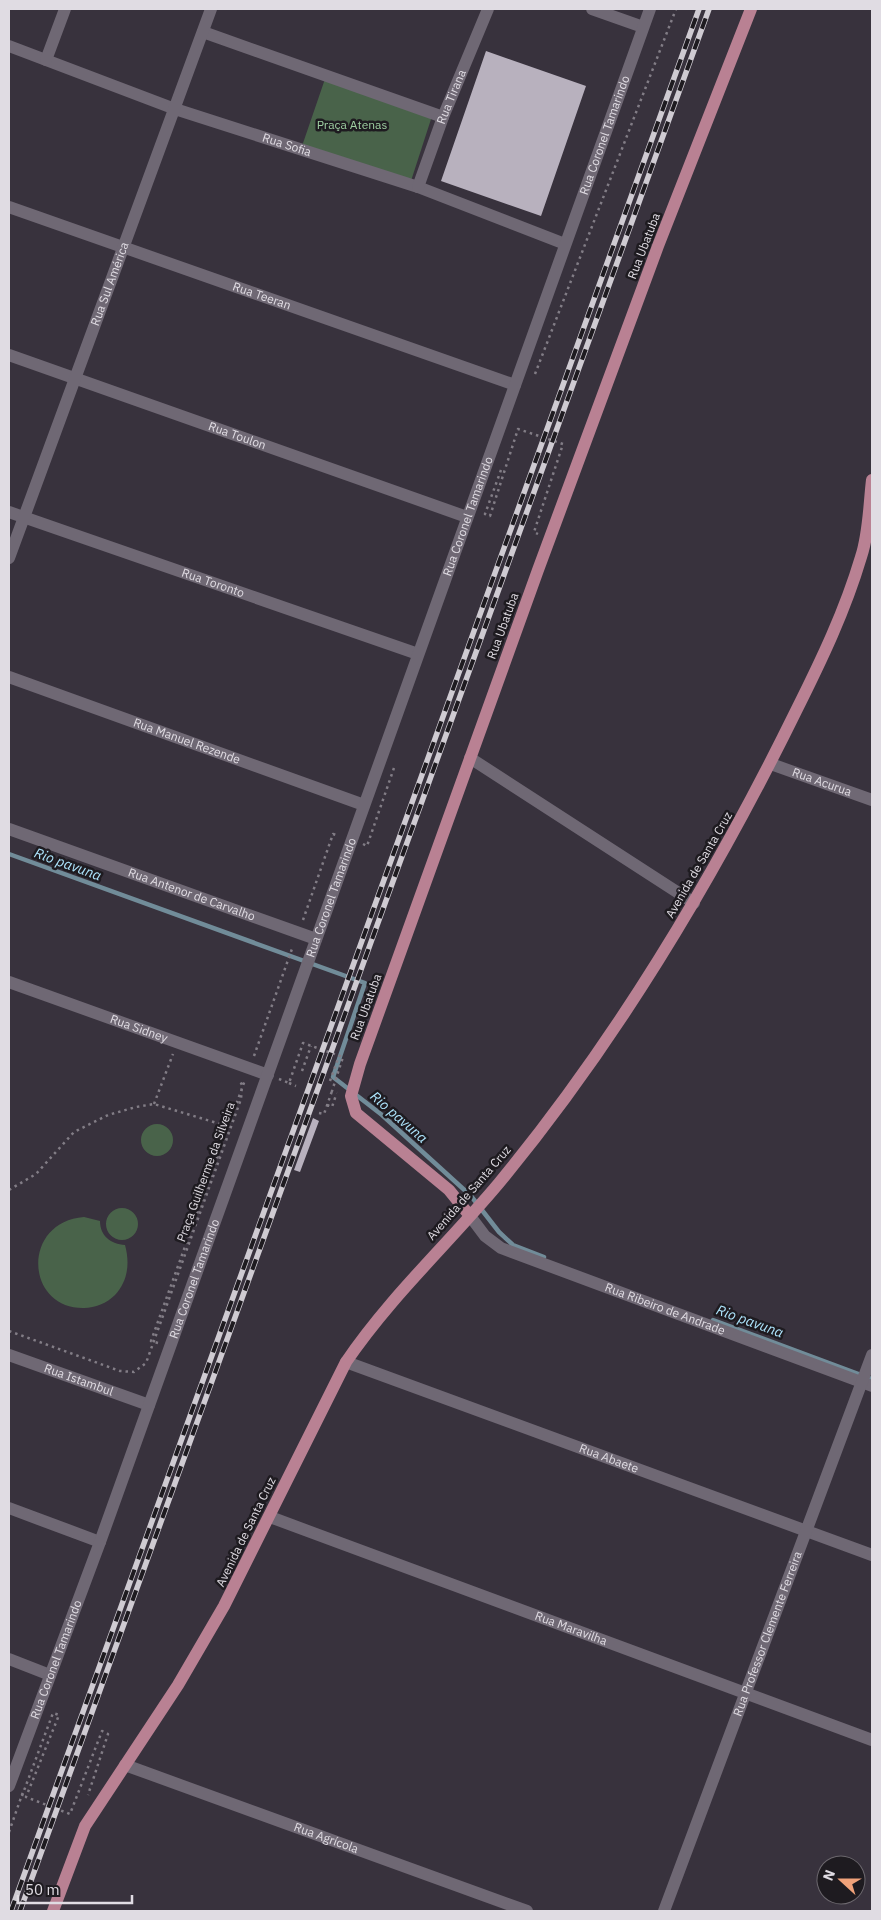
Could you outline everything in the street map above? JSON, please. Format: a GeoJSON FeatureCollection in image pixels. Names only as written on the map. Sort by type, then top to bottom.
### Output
{"type":"FeatureCollection","features":[{"type":"Feature","properties":{"kind":"main road","name":"Rua Ubatuba"},"geometry":{"type":"LineString","coordinates":[[470,1216],[449,1190],[356,1113],[351,1096],[360,1064],[470,758],[662,237],[751,9]]}},
{"type":"Feature","properties":{"kind":"main road","name":"Avenida de Santa Cruz"},"geometry":{"type":"LineString","coordinates":[[54,1911],[89,1817],[202,1647],[270,1518],[346,1362],[366,1332],[406,1284],[499,1183],[593,1060],[694,903],[771,764],[838,624],[862,554],[872,480]]}},
{"type":"Feature","properties":{"kind":"street"},"geometry":{"type":"LineString","coordinates":[[46,60],[65,9]]}},
{"type":"Feature","properties":{"kind":"street","name":"Rua Sul América"},"geometry":{"type":"LineString","coordinates":[[9,558],[211,9]]}},
{"type":"Feature","properties":{"kind":"street","name":"Rua Tirana"},"geometry":{"type":"LineString","coordinates":[[418,187],[443,117],[488,9]]}},
{"type":"Feature","properties":{"kind":"street"},"geometry":{"type":"LineString","coordinates":[[592,9],[643,27]]}},
{"type":"Feature","properties":{"kind":"street","name":"Rua Coronel Tamarindo"},"geometry":{"type":"LineString","coordinates":[[9,1786],[100,1542],[650,9]]}},
{"type":"Feature","properties":{"kind":"street"},"geometry":{"type":"LineString","coordinates":[[202,32],[443,117]]}},
{"type":"Feature","properties":{"kind":"street","name":"Rua Sofia"},"geometry":{"type":"LineString","coordinates":[[9,46],[174,109],[418,187],[565,244]]}},
{"type":"Feature","properties":{"kind":"street","name":"Rua Teeran"},"geometry":{"type":"LineString","coordinates":[[9,207],[515,385]]}},
{"type":"Feature","properties":{"kind":"street","name":"Rua Toulon"},"geometry":{"type":"LineString","coordinates":[[9,355],[467,517]]}},
{"type":"Feature","properties":{"kind":"street","name":"Rua Toronto"},"geometry":{"type":"LineString","coordinates":[[9,512],[418,654]]}},
{"type":"Feature","properties":{"kind":"street","name":"Rua Manuel Rezende"},"geometry":{"type":"LineString","coordinates":[[9,677],[364,805]]}},
{"type":"Feature","properties":{"kind":"street"},"geometry":{"type":"LineString","coordinates":[[470,758],[694,903]]}},
{"type":"Feature","properties":{"kind":"street","name":"Rua Acurua"},"geometry":{"type":"LineString","coordinates":[[771,764],[872,800]]}},
{"type":"Feature","properties":{"kind":"street","name":"Rua Antenor de Carvalho"},"geometry":{"type":"LineString","coordinates":[[9,829],[316,939]]}},
{"type":"Feature","properties":{"kind":"street","name":"Rua Sidney"},"geometry":{"type":"LineString","coordinates":[[9,982],[268,1075]]}},
{"type":"Feature","properties":{"kind":"street","name":"Rua Ribeiro de Andrade"},"geometry":{"type":"LineString","coordinates":[[470,1216],[485,1236],[501,1248],[866,1380]]}},
{"type":"Feature","properties":{"kind":"street","name":"Rua Istambul"},"geometry":{"type":"LineString","coordinates":[[9,1355],[149,1405]]}},
{"type":"Feature","properties":{"kind":"street","name":"Rua Professor Clemente Ferreira"},"geometry":{"type":"LineString","coordinates":[[664,1911],[806,1531],[866,1380],[872,1356]]}},
{"type":"Feature","properties":{"kind":"street","name":"Rua Abaete"},"geometry":{"type":"LineString","coordinates":[[346,1362],[872,1556]]}},
{"type":"Feature","properties":{"kind":"street"},"geometry":{"type":"LineString","coordinates":[[9,1508],[100,1542]]}},
{"type":"Feature","properties":{"kind":"street","name":"Rua Maravilha"},"geometry":{"type":"LineString","coordinates":[[270,1518],[872,1740]]}},
{"type":"Feature","properties":{"kind":"street"},"geometry":{"type":"LineString","coordinates":[[9,1659],[50,1675]]}},
{"type":"Feature","properties":{"kind":"street","name":"Rua Agrícola"},"geometry":{"type":"LineString","coordinates":[[125,1765],[528,1911]]}},
{"type":"Feature","properties":{"kind":"path"},"geometry":{"type":"LineString","coordinates":[[499,430],[513,436],[485,514],[490,516],[518,428],[563,444]]}},
{"type":"Feature","properties":{"kind":"path"},"geometry":{"type":"LineString","coordinates":[[154,1104],[177,1043]]}},
{"type":"Feature","properties":{"kind":"path"},"geometry":{"type":"LineString","coordinates":[[289,1083],[303,1043],[343,1057],[324,1114],[319,1112]]}},
{"type":"Feature","properties":{"kind":"path"},"geometry":{"type":"LineString","coordinates":[[302,1071],[311,1046]]}},
{"type":"Feature","properties":{"kind":"path"},"geometry":{"type":"LineString","coordinates":[[330,1081],[339,1056]]}},
{"type":"Feature","properties":{"kind":"path","name":"Praça Guilherme da Silveira"},"geometry":{"type":"LineString","coordinates":[[9,1331],[120,1371],[134,1372],[140,1368],[149,1357],[243,1092],[242,1085],[234,1074]]}},
{"type":"Feature","properties":{"kind":"path"},"geometry":{"type":"LineString","coordinates":[[268,1075],[296,1086]]}},
{"type":"Feature","properties":{"kind":"path"},"geometry":{"type":"LineString","coordinates":[[332,1091],[337,1093]]}},
{"type":"Feature","properties":{"kind":"path"},"geometry":{"type":"LineString","coordinates":[[9,1190],[36,1174],[74,1132],[108,1115],[146,1104],[154,1104],[247,1132]]}},
{"type":"Feature","properties":{"kind":"path"},"geometry":{"type":"LineString","coordinates":[[24,1796],[53,1713],[59,1716],[26,1797],[70,1814],[102,1732],[108,1734],[83,1812],[89,1817]]}},
{"type":"Feature","properties":{"kind":"green space","name":"Praça Atenas"},"geometry":{"type":"Polygon","coordinates":[[[326,76],[433,113],[410,184],[301,149],[326,76]]]}},
{"type":"Feature","properties":{"kind":"green space"},"geometry":{"type":"Polygon","coordinates":[[[157,1124],[169,1128],[173,1140],[169,1152],[157,1156],[145,1152],[141,1140],[145,1128],[157,1124]]]}},
{"type":"Feature","properties":{"kind":"green space"},"geometry":{"type":"Polygon","coordinates":[[[122,1208],[134,1212],[138,1224],[134,1236],[122,1240],[110,1236],[106,1224],[110,1212],[122,1208]]]}},
{"type":"Feature","properties":{"kind":"green space"},"geometry":{"type":"Polygon","coordinates":[[[84,1217],[100,1221],[102,1231],[107,1238],[115,1243],[125,1245],[127,1272],[123,1284],[115,1295],[101,1305],[84,1308],[64,1305],[50,1295],[41,1281],[38,1265],[41,1248],[49,1233],[63,1222],[84,1217]]]}},
{"type":"Feature","properties":{"kind":"building"},"geometry":{"type":"Polygon","coordinates":[[[486,51],[586,86],[541,216],[441,181],[486,51]]]}},
{"type":"Feature","properties":{"kind":"building"},"geometry":{"type":"Polygon","coordinates":[[[313,1118],[319,1121],[300,1172],[294,1170],[313,1118]]]}},
{"type":"Feature","properties":{"kind":"waterway","name":"Rio pavuna"},"geometry":{"type":"LineString","coordinates":[[9,854],[365,983],[333,1077],[382,1115],[471,1196],[499,1232],[513,1245],[544,1257]]}},
{"type":"Feature","properties":{"kind":"waterway","name":"Rio pavuna"},"geometry":{"type":"LineString","coordinates":[[713,1320],[872,1379]]}},
{"type":"Feature","properties":{"kind":"railway"},"geometry":{"type":"LineString","coordinates":[[11,1911],[699,9]]}},
{"type":"Feature","properties":{"kind":"railway"},"geometry":{"type":"LineString","coordinates":[[20,1911],[709,9]]}}]}
